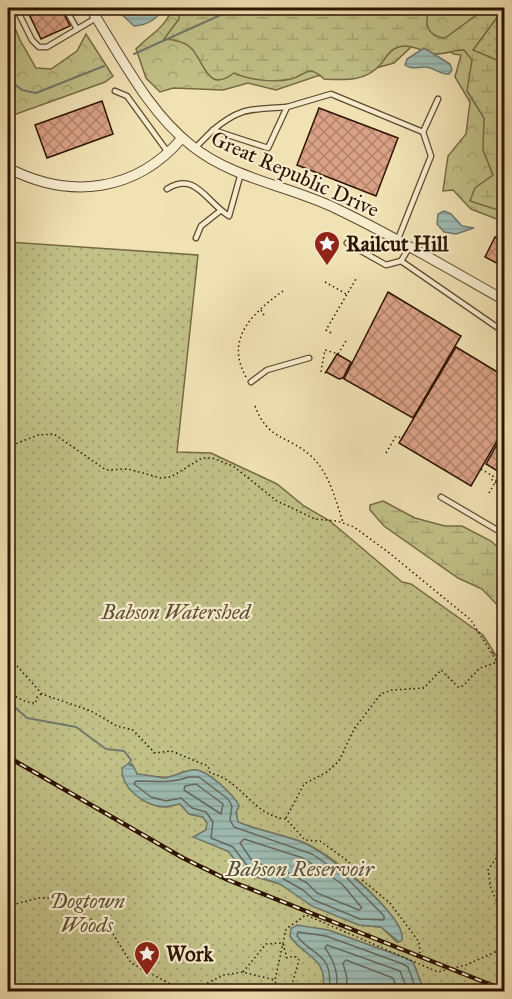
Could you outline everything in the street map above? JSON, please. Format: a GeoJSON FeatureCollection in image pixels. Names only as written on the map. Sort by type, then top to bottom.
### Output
{"type":"FeatureCollection","features":[{"type":"Feature","properties":{"kind":"street","name":"Great Republic Drive"},"geometry":{"type":"LineString","coordinates":[[93,11],[160,115],[195,148],[214,161],[338,209],[504,300]]}},
{"type":"Feature","properties":{"kind":"street"},"geometry":{"type":"LineString","coordinates":[[8,168],[25,177],[53,184],[70,187],[95,186],[124,180],[149,168],[169,153],[182,138]]}},
{"type":"Feature","properties":{"kind":"lane"},"geometry":{"type":"LineString","coordinates":[[16,8],[39,47],[47,47],[77,29],[93,11]]}},
{"type":"Feature","properties":{"kind":"lane"},"geometry":{"type":"LineString","coordinates":[[65,8],[77,29]]}},
{"type":"Feature","properties":{"kind":"lane"},"geometry":{"type":"LineString","coordinates":[[115,91],[127,96],[169,153]]}},
{"type":"Feature","properties":{"kind":"lane"},"geometry":{"type":"LineString","coordinates":[[195,148],[229,117],[245,109],[287,107],[331,94],[423,132]]}},
{"type":"Feature","properties":{"kind":"lane"},"geometry":{"type":"LineString","coordinates":[[397,242],[431,156],[423,132],[438,99]]}},
{"type":"Feature","properties":{"kind":"lane"},"geometry":{"type":"LineString","coordinates":[[213,130],[268,148],[287,107]]}},
{"type":"Feature","properties":{"kind":"lane"},"geometry":{"type":"LineString","coordinates":[[167,189],[181,182],[192,184],[220,211],[229,216],[241,172]]}},
{"type":"Feature","properties":{"kind":"lane"},"geometry":{"type":"LineString","coordinates":[[195,238],[201,226],[218,215],[220,211]]}},
{"type":"Feature","properties":{"kind":"lane"},"geometry":{"type":"LineString","coordinates":[[347,243],[386,265],[400,261],[409,248]]}},
{"type":"Feature","properties":{"kind":"lane"},"geometry":{"type":"LineString","coordinates":[[400,261],[504,332]]}},
{"type":"Feature","properties":{"kind":"lane"},"geometry":{"type":"LineString","coordinates":[[251,382],[267,370],[309,358]]}},
{"type":"Feature","properties":{"kind":"lane"},"geometry":{"type":"LineString","coordinates":[[441,497],[504,534]]}},
{"type":"Feature","properties":{"kind":"path"},"geometry":{"type":"LineString","coordinates":[[331,333],[326,330],[356,279]]}},
{"type":"Feature","properties":{"kind":"path"},"geometry":{"type":"LineString","coordinates":[[325,282],[347,295]]}},
{"type":"Feature","properties":{"kind":"path"},"geometry":{"type":"LineString","coordinates":[[251,382],[245,376],[240,361],[242,330],[260,309],[283,291]]}},
{"type":"Feature","properties":{"kind":"path"},"geometry":{"type":"LineString","coordinates":[[260,309],[265,317]]}},
{"type":"Feature","properties":{"kind":"path"},"geometry":{"type":"LineString","coordinates":[[326,373],[321,370],[326,350],[338,354],[346,341]]}},
{"type":"Feature","properties":{"kind":"path"},"geometry":{"type":"LineString","coordinates":[[255,405],[264,427],[310,455],[328,478],[343,523]]}},
{"type":"Feature","properties":{"kind":"path"},"geometry":{"type":"LineString","coordinates":[[8,447],[38,435],[54,434],[106,470],[128,469],[161,478],[171,477],[202,458],[212,458],[233,466],[277,501],[315,519],[354,527],[388,552],[471,620],[504,672]]}},
{"type":"Feature","properties":{"kind":"path"},"geometry":{"type":"LineString","coordinates":[[386,453],[396,436],[402,438]]}},
{"type":"Feature","properties":{"kind":"path"},"geometry":{"type":"LineString","coordinates":[[481,469],[493,476],[491,479],[494,483],[504,489]]}},
{"type":"Feature","properties":{"kind":"path"},"geometry":{"type":"LineString","coordinates":[[489,493],[497,479],[504,483]]}},
{"type":"Feature","properties":{"kind":"path"},"geometry":{"type":"LineString","coordinates":[[492,652],[504,658]]}},
{"type":"Feature","properties":{"kind":"path"},"geometry":{"type":"LineString","coordinates":[[8,656],[42,694],[91,711],[117,726],[133,730],[155,753],[171,751],[208,766],[210,773],[235,784],[261,812],[286,819],[305,840],[320,841],[348,861],[362,880],[390,903],[419,942],[420,953]]}},
{"type":"Feature","properties":{"kind":"path"},"geometry":{"type":"LineString","coordinates":[[286,819],[304,784],[327,772],[339,761],[354,729],[381,694],[392,690],[424,688],[441,670],[452,683],[459,687],[463,686],[480,668],[498,662]]}},
{"type":"Feature","properties":{"kind":"path"},"geometry":{"type":"LineString","coordinates":[[8,692],[16,699],[32,703],[36,703],[36,698],[42,694]]}},
{"type":"Feature","properties":{"kind":"path"},"geometry":{"type":"LineString","coordinates":[[504,848],[488,870],[491,889],[504,916]]}},
{"type":"Feature","properties":{"kind":"path"},"geometry":{"type":"LineString","coordinates":[[8,906],[38,898],[60,898],[113,934],[131,963],[186,990],[225,975],[242,972],[275,980]]}},
{"type":"Feature","properties":{"kind":"path"},"geometry":{"type":"LineString","coordinates":[[278,992],[275,980],[286,929],[306,915],[438,972],[466,965],[504,948]]}},
{"type":"Feature","properties":{"kind":"path"},"geometry":{"type":"LineString","coordinates":[[242,972],[256,952],[266,944],[283,943]]}},
{"type":"Feature","properties":{"kind":"path"},"geometry":{"type":"LineString","coordinates":[[283,943],[287,958],[294,956],[298,960],[290,992]]}},
{"type":"Feature","properties":{"kind":"green space"},"geometry":{"type":"Polygon","coordinates":[[[172,8],[504,8],[504,222],[471,209],[453,190],[443,191],[448,156],[466,134],[470,102],[455,77],[461,55],[454,54],[423,36],[394,63],[376,68],[317,76],[276,90],[248,83],[223,90],[173,88],[160,92],[146,78],[136,49],[162,26],[172,8]]]}},
{"type":"Feature","properties":{"kind":"green space"},"geometry":{"type":"Polygon","coordinates":[[[179,8],[432,8],[427,18],[428,28],[434,35],[445,38],[478,14],[504,13],[504,212],[470,201],[475,188],[493,175],[483,150],[484,118],[467,91],[472,60],[464,50],[436,54],[401,46],[391,52],[374,71],[354,79],[324,79],[319,74],[310,71],[277,81],[234,73],[225,79],[218,80],[208,74],[191,48],[178,41],[164,39],[179,19],[179,8]]]}},
{"type":"Feature","properties":{"kind":"green space"},"geometry":{"type":"Polygon","coordinates":[[[504,8],[504,63],[473,50],[504,8]]]}},
{"type":"Feature","properties":{"kind":"green space"},"geometry":{"type":"Polygon","coordinates":[[[8,11],[20,40],[36,68],[51,69],[77,51],[86,34],[113,76],[105,82],[8,117],[8,11]]]}},
{"type":"Feature","properties":{"kind":"green space","name":"Babson Watershed"},"geometry":{"type":"Polygon","coordinates":[[[8,242],[198,255],[177,452],[211,453],[277,484],[304,506],[330,521],[402,582],[411,584],[483,635],[504,668],[504,991],[424,991],[413,962],[328,930],[297,926],[290,936],[319,964],[324,980],[323,991],[8,991],[8,242]],[[132,764],[122,775],[139,797],[158,806],[167,807],[180,804],[189,814],[203,817],[207,823],[206,830],[194,837],[230,852],[237,865],[249,875],[280,884],[309,904],[359,925],[381,927],[397,942],[402,934],[385,908],[373,895],[331,859],[305,843],[238,822],[236,812],[239,806],[236,801],[207,774],[193,770],[166,777],[137,774],[132,764]]]}},
{"type":"Feature","properties":{"kind":"green space"},"geometry":{"type":"Polygon","coordinates":[[[383,501],[415,518],[445,526],[462,526],[491,541],[504,553],[504,612],[482,589],[458,578],[384,526],[370,510],[370,505],[383,501]]]}},
{"type":"Feature","properties":{"kind":"water"},"geometry":{"type":"Polygon","coordinates":[[[115,8],[130,8],[142,14],[150,8],[163,8],[151,21],[134,26],[115,8]]]}},
{"type":"Feature","properties":{"kind":"water"},"geometry":{"type":"Polygon","coordinates":[[[424,48],[450,64],[452,70],[449,74],[428,67],[412,68],[405,65],[407,59],[424,48]]]}},
{"type":"Feature","properties":{"kind":"water"},"geometry":{"type":"Polygon","coordinates":[[[444,211],[451,214],[462,226],[474,228],[456,234],[444,232],[437,224],[438,214],[444,211]]]}},
{"type":"Feature","properties":{"kind":"water","name":"Babson Reservoir"},"geometry":{"type":"Polygon","coordinates":[[[128,764],[134,767],[137,774],[162,778],[192,770],[207,774],[236,801],[239,806],[236,812],[238,822],[304,843],[346,871],[392,916],[400,929],[402,940],[399,942],[381,927],[359,925],[312,906],[280,884],[246,873],[228,851],[193,837],[206,830],[207,823],[203,817],[189,814],[180,804],[167,807],[157,806],[136,795],[125,783],[123,776],[122,768],[128,764]]]}},
{"type":"Feature","properties":{"kind":"water","name":"Babson Reservoir"},"geometry":{"type":"Polygon","coordinates":[[[297,925],[328,930],[413,962],[424,991],[323,991],[324,980],[319,964],[290,936],[291,929],[297,925]]]}},
{"type":"Feature","properties":{"kind":"building"},"geometry":{"type":"Polygon","coordinates":[[[26,8],[61,8],[70,26],[41,39],[26,8]]]}},
{"type":"Feature","properties":{"kind":"building"},"geometry":{"type":"Polygon","coordinates":[[[102,101],[113,134],[47,158],[35,125],[102,101]]]}},
{"type":"Feature","properties":{"kind":"building"},"geometry":{"type":"Polygon","coordinates":[[[319,108],[398,138],[376,196],[297,165],[319,108]]]}},
{"type":"Feature","properties":{"kind":"building"},"geometry":{"type":"Polygon","coordinates":[[[495,237],[504,242],[504,267],[485,257],[495,237]]]}},
{"type":"Feature","properties":{"kind":"building"},"geometry":{"type":"Polygon","coordinates":[[[388,292],[461,336],[413,418],[344,379],[388,292]]]}},
{"type":"Feature","properties":{"kind":"building"},"geometry":{"type":"Polygon","coordinates":[[[456,347],[504,376],[504,429],[471,486],[399,443],[456,347]]]}},
{"type":"Feature","properties":{"kind":"building"},"geometry":{"type":"Polygon","coordinates":[[[337,354],[351,362],[343,378],[339,379],[326,372],[337,354]]]}},
{"type":"Feature","properties":{"kind":"building"},"geometry":{"type":"Polygon","coordinates":[[[504,432],[504,475],[486,464],[504,432]]]}},
{"type":"Feature","properties":{"kind":"waterway"},"geometry":{"type":"LineString","coordinates":[[134,54],[236,8]]}},
{"type":"Feature","properties":{"kind":"waterway"},"geometry":{"type":"LineString","coordinates":[[8,79],[22,90],[36,93],[104,66]]}},
{"type":"Feature","properties":{"kind":"waterway"},"geometry":{"type":"LineString","coordinates":[[8,701],[27,718],[76,727],[106,749],[124,751],[131,760],[129,764]]}},
{"type":"Feature","properties":{"kind":"railway"},"geometry":{"type":"LineString","coordinates":[[8,757],[183,858],[228,880],[504,990]]}},
{"type":"Feature","properties":{"kind":"place","name":"Railcut Hill"},"geometry":{"type":"Point","coordinates":[327,267]}},
{"type":"Feature","properties":{"kind":"place","name":"Work"},"geometry":{"type":"Point","coordinates":[147,977]}},
{"type":"Feature","properties":{"kind":"park label","name":"Dogtown Woods"},"geometry":{"type":"Point","coordinates":[87,913]}}]}
